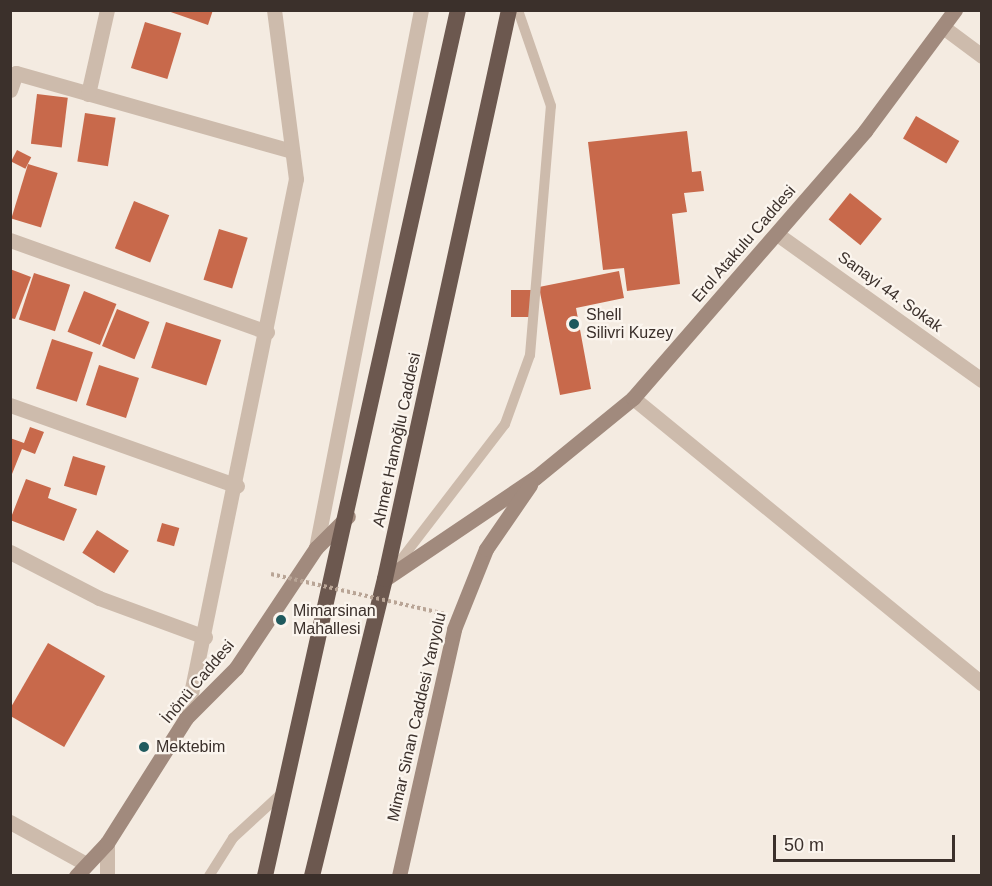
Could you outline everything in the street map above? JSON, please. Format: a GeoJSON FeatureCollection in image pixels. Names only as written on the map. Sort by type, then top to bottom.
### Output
{"type":"FeatureCollection","features":[{"type":"Feature","properties":{"kind":"highway","name":"Ahmet Hamoğlu Caddesi"},"geometry":{"type":"LineString","coordinates":[[265,876],[288,788],[350,514],[458,10]]}},
{"type":"Feature","properties":{"kind":"highway","name":"Ahmet Hamoğlu Caddesi"},"geometry":{"type":"LineString","coordinates":[[312,876],[385,579],[509,10]]}},
{"type":"Feature","properties":{"kind":"main road","name":"Erol Atakulu Caddesi"},"geometry":{"type":"LineString","coordinates":[[535,478],[633,398],[865,130],[955,10]]}},
{"type":"Feature","properties":{"kind":"main road"},"geometry":{"type":"LineString","coordinates":[[385,579],[535,478]]}},
{"type":"Feature","properties":{"kind":"main road","name":"Mimar Sinan Caddesi Yanyolu"},"geometry":{"type":"LineString","coordinates":[[399,876],[453,629],[486,549],[535,478]]}},
{"type":"Feature","properties":{"kind":"main road","name":"İnönü Caddesi"},"geometry":{"type":"LineString","coordinates":[[81,870],[106,843],[186,718],[236,668],[316,548],[350,514]]}},
{"type":"Feature","properties":{"kind":"street"},"geometry":{"type":"LineString","coordinates":[[88,94],[107,10]]}},
{"type":"Feature","properties":{"kind":"street"},"geometry":{"type":"LineString","coordinates":[[186,718],[237,486],[296,179],[274,10]]}},
{"type":"Feature","properties":{"kind":"street"},"geometry":{"type":"LineString","coordinates":[[316,548],[421,10]]}},
{"type":"Feature","properties":{"kind":"street"},"geometry":{"type":"LineString","coordinates":[[943,27],[981,56]]}},
{"type":"Feature","properties":{"kind":"street"},"geometry":{"type":"LineString","coordinates":[[10,90],[16,73],[292,151]]}},
{"type":"Feature","properties":{"kind":"street","name":"Sanayi 44. Sokak"},"geometry":{"type":"LineString","coordinates":[[777,234],[981,380]]}},
{"type":"Feature","properties":{"kind":"street"},"geometry":{"type":"LineString","coordinates":[[10,240],[267,332]]}},
{"type":"Feature","properties":{"kind":"street"},"geometry":{"type":"LineString","coordinates":[[633,398],[981,684]]}},
{"type":"Feature","properties":{"kind":"street"},"geometry":{"type":"LineString","coordinates":[[10,405],[237,486]]}},
{"type":"Feature","properties":{"kind":"street"},"geometry":{"type":"LineString","coordinates":[[10,552],[99,598],[205,637]]}},
{"type":"Feature","properties":{"kind":"street"},"geometry":{"type":"LineString","coordinates":[[10,822],[81,870]]}},
{"type":"Feature","properties":{"kind":"street"},"geometry":{"type":"LineString","coordinates":[[106,843],[107,876]]}},
{"type":"Feature","properties":{"kind":"lane"},"geometry":{"type":"LineString","coordinates":[[385,579],[505,424],[530,355],[551,106],[518,10]]}},
{"type":"Feature","properties":{"kind":"lane"},"geometry":{"type":"LineString","coordinates":[[209,876],[232,838],[288,788]]}},
{"type":"Feature","properties":{"kind":"path"},"geometry":{"type":"LineString","coordinates":[[271,574],[446,614]]}},
{"type":"Feature","properties":{"kind":"building"},"geometry":{"type":"Polygon","coordinates":[[[165,10],[213,10],[208,25],[165,10]]]}},
{"type":"Feature","properties":{"kind":"building"},"geometry":{"type":"Polygon","coordinates":[[[145,22],[181,33],[167,79],[131,68],[145,22]]]}},
{"type":"Feature","properties":{"kind":"building"},"geometry":{"type":"Polygon","coordinates":[[[37,94],[68,98],[62,147],[31,144],[37,94]]]}},
{"type":"Feature","properties":{"kind":"building"},"geometry":{"type":"Polygon","coordinates":[[[85,113],[116,118],[108,166],[77,161],[85,113]]]}},
{"type":"Feature","properties":{"kind":"building"},"geometry":{"type":"Polygon","coordinates":[[[916,116],[959,141],[946,164],[903,139],[916,116]]]}},
{"type":"Feature","properties":{"kind":"building"},"geometry":{"type":"Polygon","coordinates":[[[687,131],[692,172],[701,171],[704,191],[684,193],[687,212],[672,214],[680,284],[627,291],[624,268],[603,270],[588,142],[687,131]]]}},
{"type":"Feature","properties":{"kind":"building"},"geometry":{"type":"Polygon","coordinates":[[[17,150],[31,157],[25,169],[11,162],[17,150]]]}},
{"type":"Feature","properties":{"kind":"building"},"geometry":{"type":"Polygon","coordinates":[[[28,164],[58,173],[41,228],[11,219],[28,164]]]}},
{"type":"Feature","properties":{"kind":"building"},"geometry":{"type":"Polygon","coordinates":[[[850,193],[882,219],[860,245],[829,219],[850,193]]]}},
{"type":"Feature","properties":{"kind":"building"},"geometry":{"type":"Polygon","coordinates":[[[134,201],[169,215],[150,263],[115,248],[134,201]]]}},
{"type":"Feature","properties":{"kind":"building"},"geometry":{"type":"Polygon","coordinates":[[[219,229],[248,238],[232,288],[204,280],[219,229]]]}},
{"type":"Feature","properties":{"kind":"building"},"geometry":{"type":"Polygon","coordinates":[[[10,269],[31,277],[15,319],[10,318],[10,269]]]}},
{"type":"Feature","properties":{"kind":"building"},"geometry":{"type":"Polygon","coordinates":[[[619,271],[624,298],[576,308],[591,389],[560,395],[539,287],[619,271]]]}},
{"type":"Feature","properties":{"kind":"building"},"geometry":{"type":"Polygon","coordinates":[[[34,273],[70,285],[55,331],[19,320],[34,273]]]}},
{"type":"Feature","properties":{"kind":"building"},"geometry":{"type":"Polygon","coordinates":[[[511,290],[533,290],[533,317],[511,317],[511,290]]]}},
{"type":"Feature","properties":{"kind":"building"},"geometry":{"type":"Polygon","coordinates":[[[84,291],[116,304],[100,345],[68,332],[84,291]]]}},
{"type":"Feature","properties":{"kind":"building"},"geometry":{"type":"Polygon","coordinates":[[[117,309],[149,322],[134,359],[102,346],[117,309]]]}},
{"type":"Feature","properties":{"kind":"building"},"geometry":{"type":"Polygon","coordinates":[[[166,322],[221,340],[206,386],[151,368],[166,322]]]}},
{"type":"Feature","properties":{"kind":"building"},"geometry":{"type":"Polygon","coordinates":[[[52,339],[93,352],[77,402],[36,388],[52,339]]]}},
{"type":"Feature","properties":{"kind":"building"},"geometry":{"type":"Polygon","coordinates":[[[99,365],[139,378],[126,418],[86,405],[99,365]]]}},
{"type":"Feature","properties":{"kind":"building"},"geometry":{"type":"Polygon","coordinates":[[[30,427],[44,432],[35,454],[22,449],[10,479],[10,438],[24,443],[30,427]]]}},
{"type":"Feature","properties":{"kind":"building"},"geometry":{"type":"Polygon","coordinates":[[[73,456],[106,466],[96,496],[64,486],[73,456]]]}},
{"type":"Feature","properties":{"kind":"building"},"geometry":{"type":"Polygon","coordinates":[[[26,479],[51,488],[48,498],[77,509],[64,541],[10,520],[26,479]]]}},
{"type":"Feature","properties":{"kind":"building"},"geometry":{"type":"Polygon","coordinates":[[[162,523],[179,528],[174,546],[157,541],[162,523]]]}},
{"type":"Feature","properties":{"kind":"building"},"geometry":{"type":"Polygon","coordinates":[[[97,530],[129,551],[114,573],[82,553],[97,530]]]}},
{"type":"Feature","properties":{"kind":"building"},"geometry":{"type":"Polygon","coordinates":[[[48,643],[105,676],[64,747],[10,716],[10,709],[48,643]]]}},
{"type":"Feature","properties":{"kind":"place","name":"Shell Silivri Kuzey"},"geometry":{"type":"Point","coordinates":[574,324]}},
{"type":"Feature","properties":{"kind":"place","name":"Mimarsinan Mahallesi"},"geometry":{"type":"Point","coordinates":[281,620]}},
{"type":"Feature","properties":{"kind":"place","name":"Mektebim"},"geometry":{"type":"Point","coordinates":[144,747]}}]}
